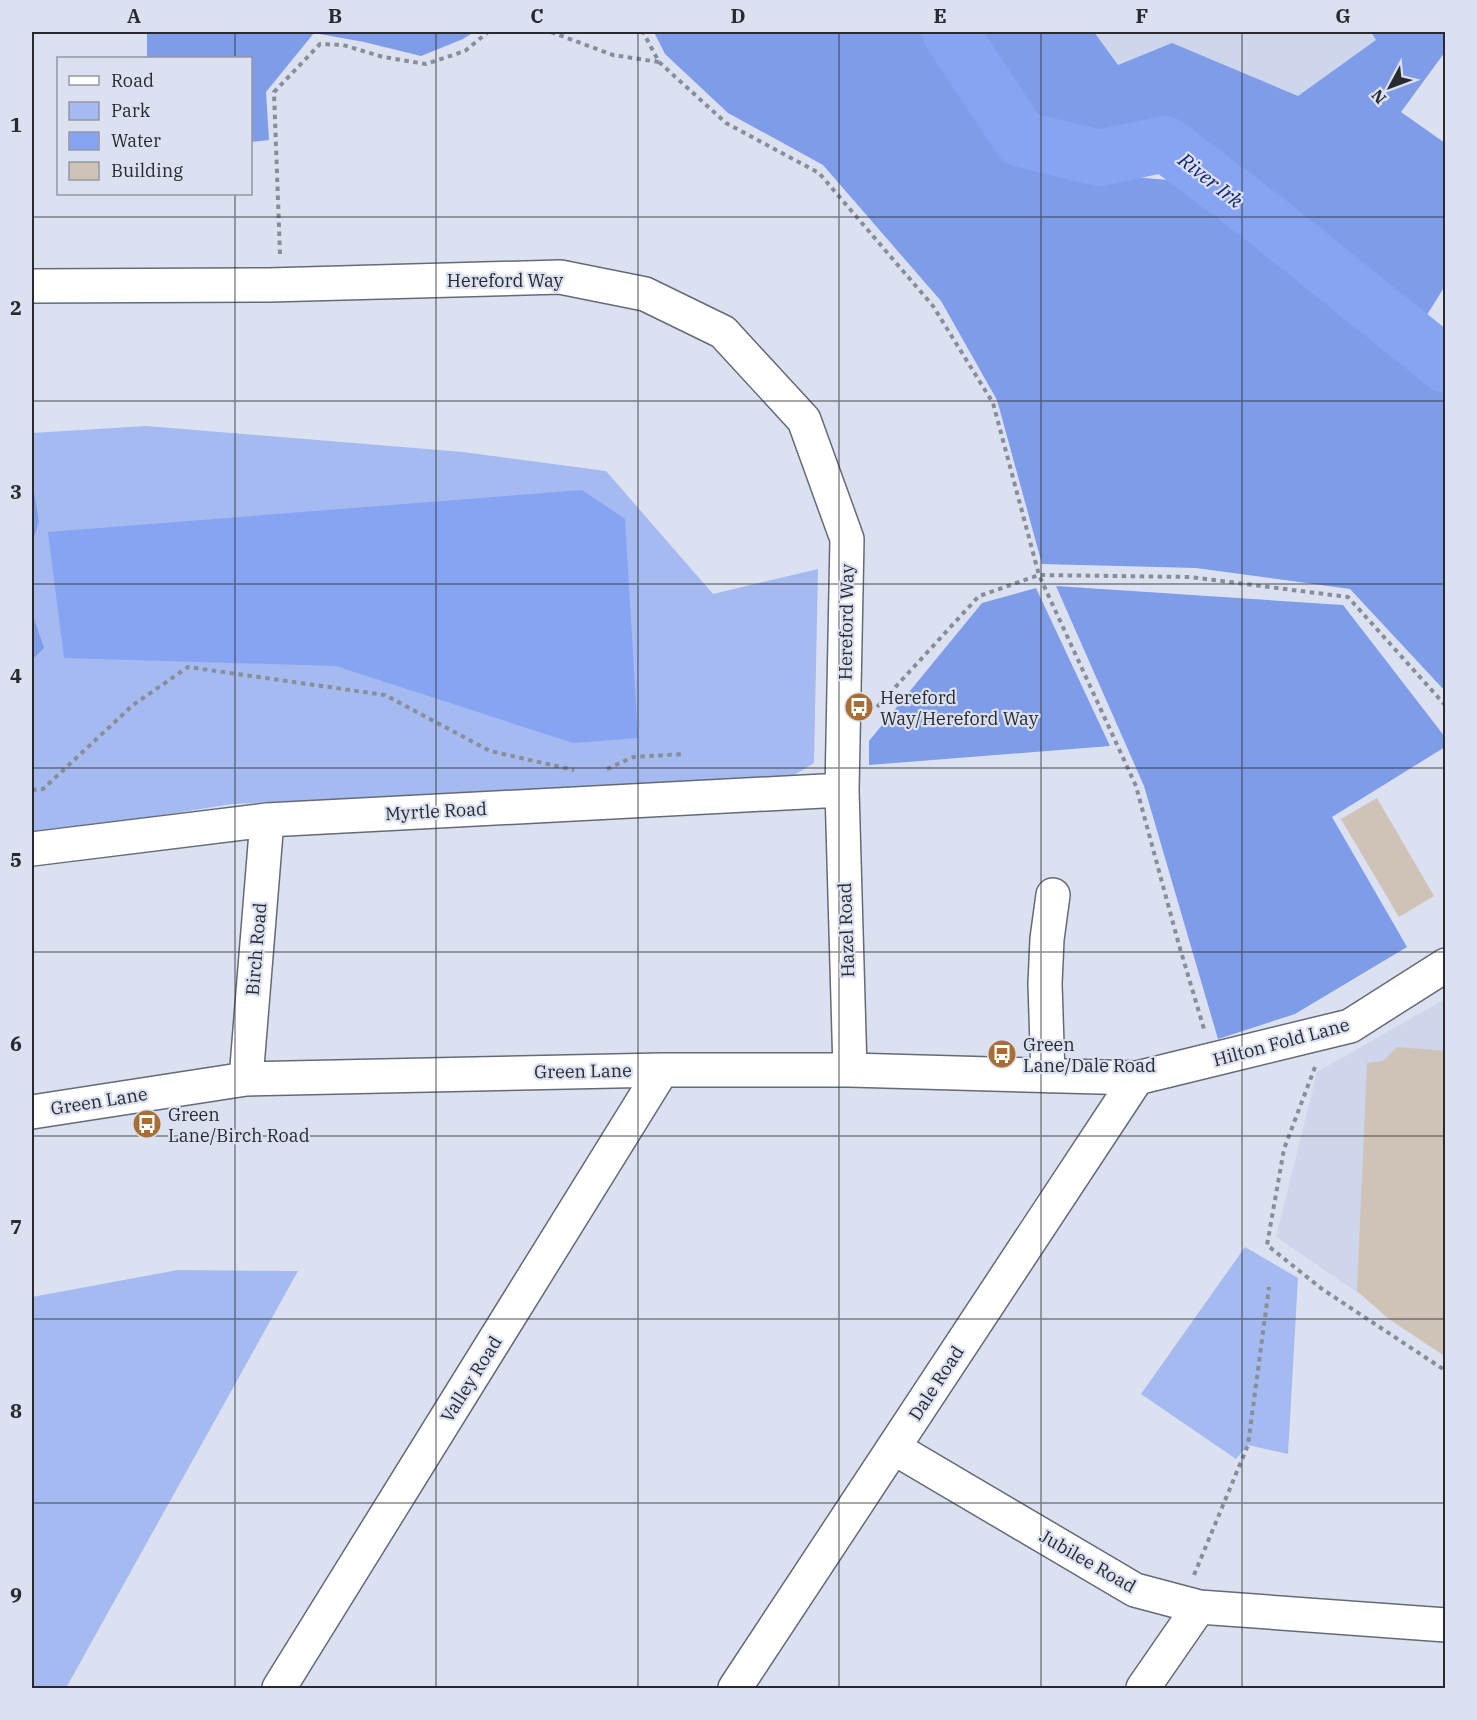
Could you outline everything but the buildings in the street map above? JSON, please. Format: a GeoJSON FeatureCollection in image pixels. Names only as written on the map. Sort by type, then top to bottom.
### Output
{"type":"FeatureCollection","features":[{"type":"Feature","properties":{"kind":"street","name":"Hereford Way"},"geometry":{"type":"LineString","coordinates":[[32,286],[281,284],[560,277],[645,294],[723,332],[804,420],[847,539],[842,790]]}},
{"type":"Feature","properties":{"kind":"street","name":"Myrtle Road"},"geometry":{"type":"LineString","coordinates":[[32,849],[267,820],[842,790]]}},
{"type":"Feature","properties":{"kind":"street","name":"Hazel Road"},"geometry":{"type":"LineString","coordinates":[[842,790],[850,1070]]}},
{"type":"Feature","properties":{"kind":"street","name":"Birch Road"},"geometry":{"type":"LineString","coordinates":[[246,1079],[267,820]]}},
{"type":"Feature","properties":{"kind":"street"},"geometry":{"type":"LineString","coordinates":[[1048,1076],[1045,984],[1047,939],[1053,895]]}},
{"type":"Feature","properties":{"kind":"street","name":"Hilton Fold Lane"},"geometry":{"type":"LineString","coordinates":[[1137,1078],[1350,1026],[1446,965]]}},
{"type":"Feature","properties":{"kind":"street","name":"Green Lane"},"geometry":{"type":"LineString","coordinates":[[32,1112],[246,1079],[662,1070],[850,1070],[1137,1078]]}},
{"type":"Feature","properties":{"kind":"street","name":"Valley Road"},"geometry":{"type":"LineString","coordinates":[[279,1689],[662,1070]]}},
{"type":"Feature","properties":{"kind":"street","name":"Dale Road"},"geometry":{"type":"LineString","coordinates":[[735,1689],[1137,1078]]}},
{"type":"Feature","properties":{"kind":"street","name":"Jubilee Road"},"geometry":{"type":"LineString","coordinates":[[894,1448],[1135,1590],[1191,1605],[1446,1625]]}},
{"type":"Feature","properties":{"kind":"street"},"geometry":{"type":"LineString","coordinates":[[1143,1689],[1191,1605]]}},
{"type":"Feature","properties":{"kind":"path"},"geometry":{"type":"LineString","coordinates":[[281,284],[274,92],[320,44],[343,45],[382,57],[426,64],[465,51],[488,32]]}},
{"type":"Feature","properties":{"kind":"path"},"geometry":{"type":"LineString","coordinates":[[554,32],[613,55],[659,62]]}},
{"type":"Feature","properties":{"kind":"path"},"geometry":{"type":"LineString","coordinates":[[643,32],[659,62],[726,123],[819,173],[933,306],[993,403],[1039,574],[1136,786],[1213,1060]]}},
{"type":"Feature","properties":{"kind":"path"},"geometry":{"type":"LineString","coordinates":[[843,744],[979,596],[1039,574],[1190,577],[1348,597],[1446,706]]}},
{"type":"Feature","properties":{"kind":"path"},"geometry":{"type":"LineString","coordinates":[[32,790],[43,789],[133,705],[188,667],[385,695],[490,751],[582,772]]}},
{"type":"Feature","properties":{"kind":"path"},"geometry":{"type":"LineString","coordinates":[[603,770],[633,757],[685,754]]}},
{"type":"Feature","properties":{"kind":"path"},"geometry":{"type":"LineString","coordinates":[[1329,1031],[1284,1149],[1267,1245],[1322,1289],[1446,1371]]}},
{"type":"Feature","properties":{"kind":"path"},"geometry":{"type":"LineString","coordinates":[[1191,1605],[1248,1445],[1269,1287]]}},
{"type":"Feature","properties":{"kind":"shaded area"},"geometry":{"type":"Polygon","coordinates":[[[147,32],[474,32],[463,39],[421,56],[314,33],[266,92],[269,140],[252,142],[252,57],[147,57],[147,32]]]}},
{"type":"Feature","properties":{"kind":"shaded area"},"geometry":{"type":"Polygon","coordinates":[[[654,32],[922,32],[983,125],[1005,147],[1028,159],[1091,173],[1178,181],[1433,377],[1446,389],[1445,691],[1350,589],[1196,568],[1042,564],[997,400],[941,301],[823,165],[728,113],[665,54],[654,32]]]}},
{"type":"Feature","properties":{"kind":"shaded area"},"geometry":{"type":"Polygon","coordinates":[[[972,32],[1094,32],[1118,65],[1172,43],[1298,96],[1376,40],[1371,32],[1445,32],[1445,52],[1401,112],[1445,143],[1445,286],[1425,318],[1194,135],[1159,127],[1097,138],[1060,136],[1031,120],[972,32]]]}},
{"type":"Feature","properties":{"kind":"shaded area"},"geometry":{"type":"Polygon","coordinates":[[[1072,32],[1400,32],[1290,130],[1113,91],[1072,32]]]}},
{"type":"Feature","properties":{"kind":"shaded area"},"geometry":{"type":"Polygon","coordinates":[[[32,480],[39,522],[32,543],[32,480]]]}},
{"type":"Feature","properties":{"kind":"shaded area"},"geometry":{"type":"Polygon","coordinates":[[[1056,586],[1343,605],[1445,737],[1445,747],[1332,817],[1407,947],[1295,1014],[1218,1039],[1144,786],[1056,586]]]}},
{"type":"Feature","properties":{"kind":"shaded area"},"geometry":{"type":"Polygon","coordinates":[[[1036,588],[1110,746],[869,765],[869,741],[982,603],[1036,588]]]}},
{"type":"Feature","properties":{"kind":"shaded area"},"geometry":{"type":"Polygon","coordinates":[[[32,613],[44,648],[32,660],[32,613]]]}},
{"type":"Feature","properties":{"kind":"shaded area"},"geometry":{"type":"Polygon","coordinates":[[[1445,999],[1445,1352],[1276,1237],[1317,1072],[1445,999]]]}},
{"type":"Feature","properties":{"kind":"green space"},"geometry":{"type":"Polygon","coordinates":[[[146,426],[463,452],[606,471],[713,594],[818,569],[814,763],[784,781],[232,804],[32,836],[32,433],[146,426]]]}},
{"type":"Feature","properties":{"kind":"green space"},"geometry":{"type":"Polygon","coordinates":[[[1245,1247],[1298,1278],[1288,1454],[1248,1445],[1236,1459],[1141,1394],[1245,1247]]]}},
{"type":"Feature","properties":{"kind":"green space"},"geometry":{"type":"Polygon","coordinates":[[[178,1270],[298,1271],[66,1688],[32,1688],[32,1297],[178,1270]]]}},
{"type":"Feature","properties":{"kind":"water"},"geometry":{"type":"Polygon","coordinates":[[[582,490],[625,519],[638,738],[573,743],[336,666],[64,658],[48,532],[582,490]]]}},
{"type":"Feature","properties":{"kind":"waterway","name":"River Irk"},"geometry":{"type":"LineString","coordinates":[[950,32],[1021,139],[1099,158],[1165,144],[1267,221],[1446,365]]}},
{"type":"Feature","properties":{"kind":"place","name":"Hereford Way/Hereford Way"},"geometry":{"type":"Point","coordinates":[859,707]}},
{"type":"Feature","properties":{"kind":"place","name":"Green Lane/Dale Road"},"geometry":{"type":"Point","coordinates":[1002,1054]}},
{"type":"Feature","properties":{"kind":"place","name":"Green Lane/Birch Road"},"geometry":{"type":"Point","coordinates":[147,1124]}}]}
